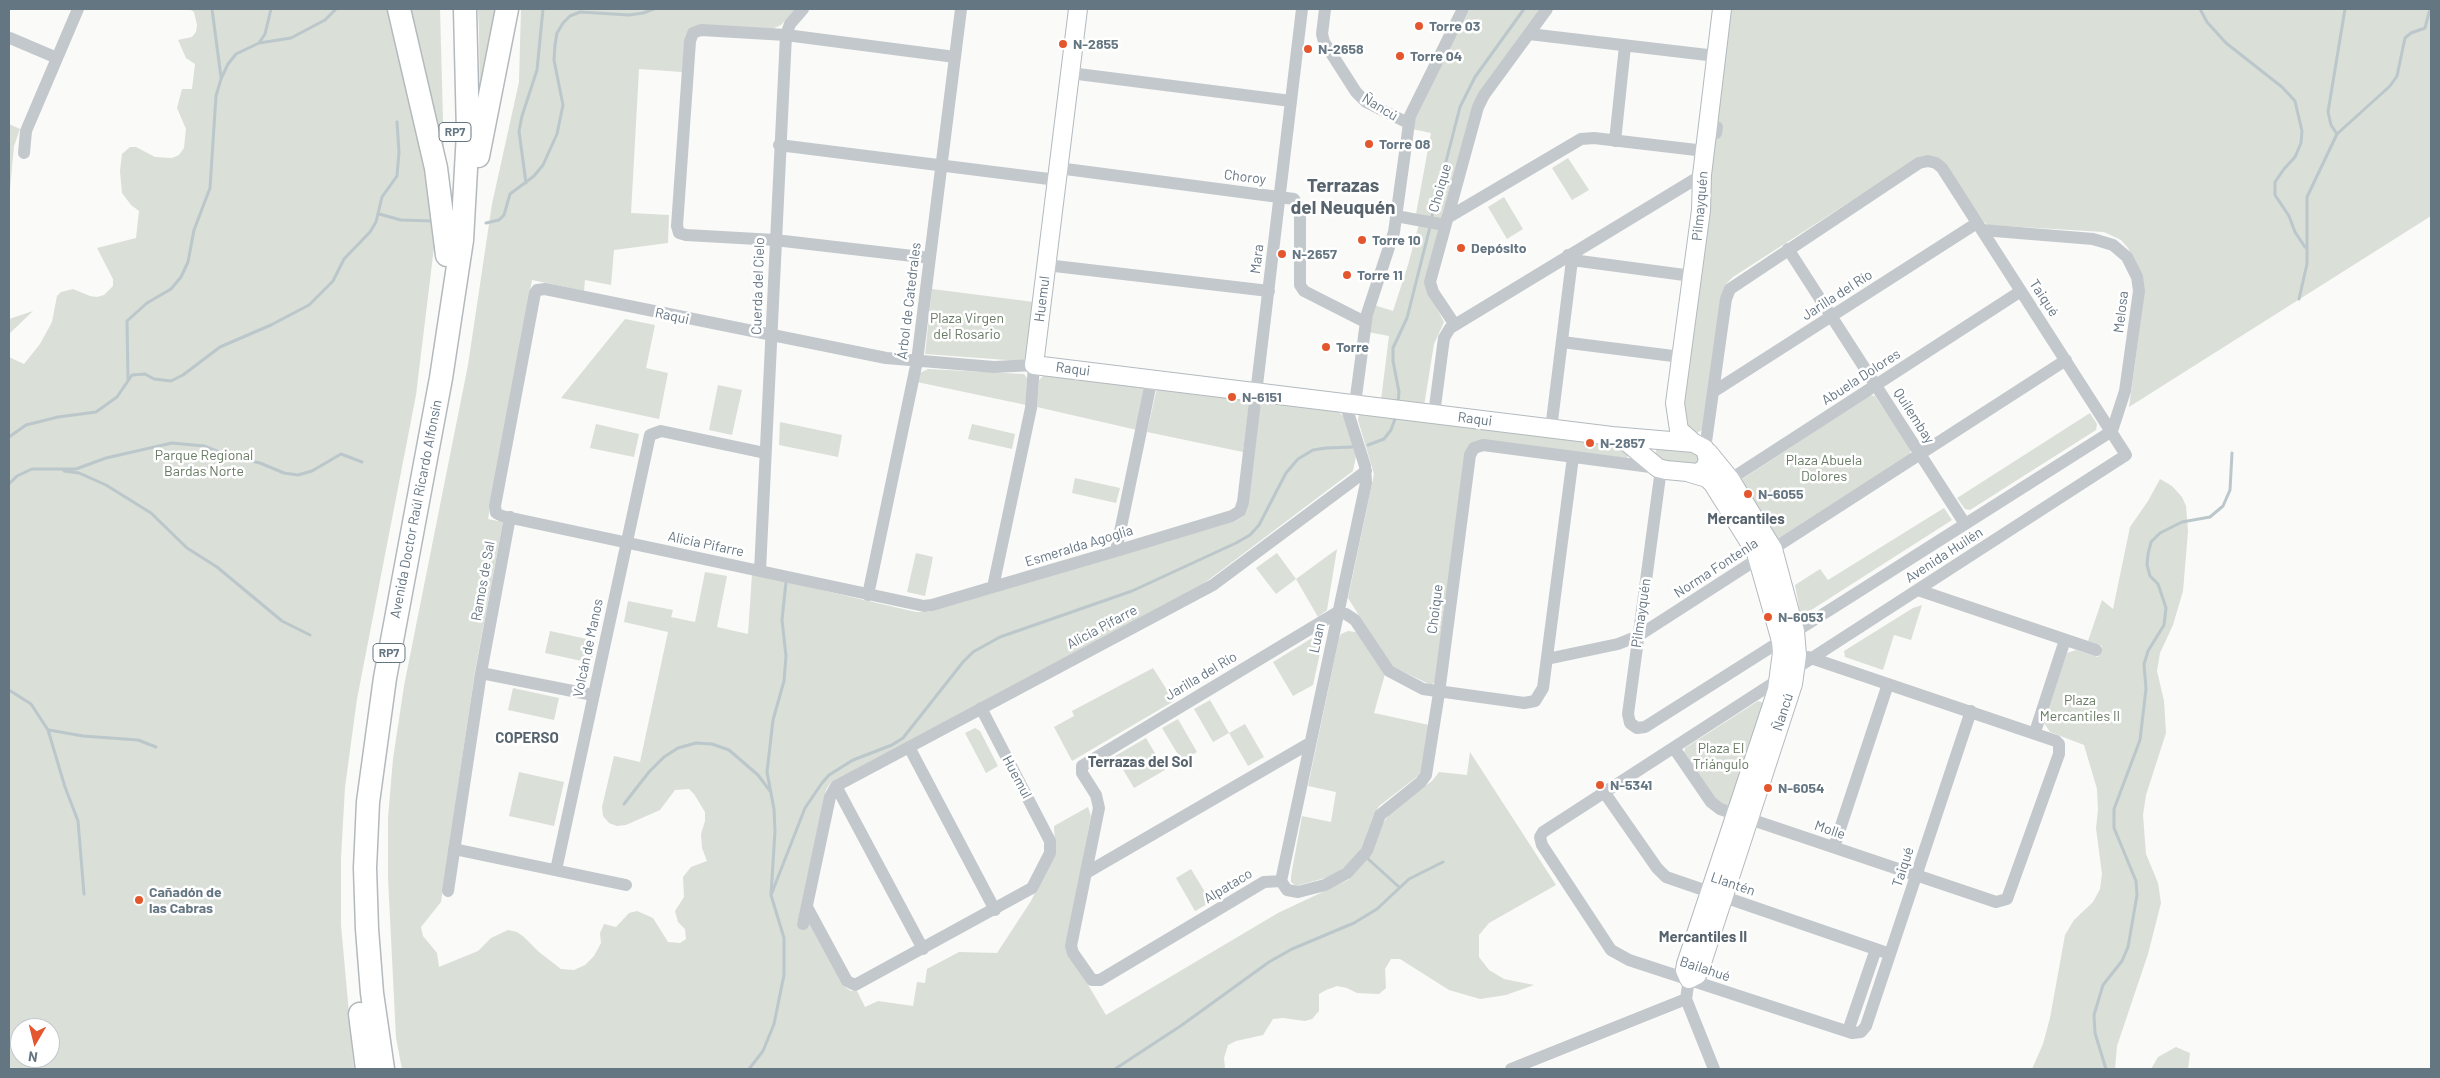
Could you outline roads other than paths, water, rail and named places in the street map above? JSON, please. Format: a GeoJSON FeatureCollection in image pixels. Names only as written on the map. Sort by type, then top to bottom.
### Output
{"type":"FeatureCollection","features":[{"type":"Feature","properties":{"kind":"highway"},"geometry":{"type":"LineString","coordinates":[[399,9],[454,248]]}},
{"type":"Feature","properties":{"kind":"highway","name":"Avenida Doctor Raúl Ricardo Alfonsín"},"geometry":{"type":"LineString","coordinates":[[366,1064],[352,905],[353,840],[358,768],[370,689],[429,369],[454,248],[455,146],[451,9]]}},
{"type":"Feature","properties":{"kind":"highway","name":"Avenida Doctor Raúl Ricardo Alfonsín"},"geometry":{"type":"LineString","coordinates":[[384,1069],[372,993],[366,910],[366,836],[371,772],[385,678],[441,378],[468,125],[465,9]]}},
{"type":"Feature","properties":{"kind":"highway"},"geometry":{"type":"LineString","coordinates":[[454,248],[507,9]]}},
{"type":"Feature","properties":{"kind":"street"},"geometry":{"type":"LineString","coordinates":[[24,153],[26,132],[78,9]]}},
{"type":"Feature","properties":{"kind":"street","name":"Cuerda del Cielo"},"geometry":{"type":"LineString","coordinates":[[760,571],[779,146],[786,35],[790,24],[803,9]]}},
{"type":"Feature","properties":{"kind":"street","name":"Árbol de Catedrales"},"geometry":{"type":"LineString","coordinates":[[868,595],[917,361],[961,9]]}},
{"type":"Feature","properties":{"kind":"street","name":"Huemul"},"geometry":{"type":"LineString","coordinates":[[992,587],[1031,408],[1034,365],[1078,9]]}},
{"type":"Feature","properties":{"kind":"street","name":"Mara"},"geometry":{"type":"LineString","coordinates":[[1240,511],[1243,502],[1302,9]]}},
{"type":"Feature","properties":{"kind":"street","name":"Ñancú"},"geometry":{"type":"LineString","coordinates":[[1324,9],[1322,34],[1324,42],[1356,92],[1366,102],[1408,123]]}},
{"type":"Feature","properties":{"kind":"street","name":"Luan"},"geometry":{"type":"LineString","coordinates":[[1282,881],[1365,488],[1366,471],[1350,404],[1365,322],[1392,240],[1408,123],[1412,109],[1463,9]]}},
{"type":"Feature","properties":{"kind":"street","name":"Choique"},"geometry":{"type":"LineString","coordinates":[[1455,325],[1432,292],[1430,282],[1443,222],[1481,101],[1547,9]]}},
{"type":"Feature","properties":{"kind":"street","name":"Pilmayquén"},"geometry":{"type":"LineString","coordinates":[[1664,440],[1675,403],[1701,210],[1702,175],[1722,9]]}},
{"type":"Feature","properties":{"kind":"street"},"geometry":{"type":"LineString","coordinates":[[930,258],[775,240],[679,233],[677,226],[690,41],[693,33],[701,30],[786,35],[955,57]]}},
{"type":"Feature","properties":{"kind":"street"},"geometry":{"type":"LineString","coordinates":[[1529,34],[1716,56]]}},
{"type":"Feature","properties":{"kind":"street"},"geometry":{"type":"LineString","coordinates":[[10,38],[57,58]]}},
{"type":"Feature","properties":{"kind":"street"},"geometry":{"type":"LineString","coordinates":[[1615,141],[1625,46]]}},
{"type":"Feature","properties":{"kind":"street"},"geometry":{"type":"LineString","coordinates":[[1070,73],[1291,101]]}},
{"type":"Feature","properties":{"kind":"street"},"geometry":{"type":"LineString","coordinates":[[1396,216],[1443,222],[1581,139],[1594,138],[1705,151]]}},
{"type":"Feature","properties":{"kind":"street","name":"Choroy"},"geometry":{"type":"LineString","coordinates":[[779,146],[941,166],[1057,174],[1280,196],[1294,199],[1300,205],[1298,277],[1302,289],[1365,322]]}},
{"type":"Feature","properties":{"kind":"street","name":"Taiqué"},"geometry":{"type":"LineString","coordinates":[[1788,249],[1920,163],[1932,162],[1942,168],[2126,455]]}},
{"type":"Feature","properties":{"kind":"street"},"geometry":{"type":"LineString","coordinates":[[1434,414],[1445,334],[1455,325],[1570,258],[1702,175]]}},
{"type":"Feature","properties":{"kind":"street","name":"Jarilla del Río"},"geometry":{"type":"LineString","coordinates":[[1713,392],[1832,316],[1980,227]]}},
{"type":"Feature","properties":{"kind":"street","name":"Melosa"},"geometry":{"type":"LineString","coordinates":[[1980,227],[2093,239],[2113,245],[2127,257],[2137,277],[2139,291],[2125,395],[2112,431]]}},
{"type":"Feature","properties":{"kind":"street"},"geometry":{"type":"LineString","coordinates":[[1690,473],[1698,473],[1705,468],[1702,448],[1713,392],[1726,299],[1730,289],[1788,249]]}},
{"type":"Feature","properties":{"kind":"street","name":"Quilembay"},"geometry":{"type":"LineString","coordinates":[[1788,249],[1965,524]]}},
{"type":"Feature","properties":{"kind":"street"},"geometry":{"type":"LineString","coordinates":[[1570,258],[1692,276]]}},
{"type":"Feature","properties":{"kind":"street"},"geometry":{"type":"LineString","coordinates":[[1551,429],[1570,258]]}},
{"type":"Feature","properties":{"kind":"street"},"geometry":{"type":"LineString","coordinates":[[1046,264],[1268,291]]}},
{"type":"Feature","properties":{"kind":"street","name":"Raqui"},"geometry":{"type":"LineString","coordinates":[[510,517],[496,513],[495,506],[533,296],[537,290],[545,289],[886,358],[1000,367],[1034,365],[1152,378],[1551,429],[1664,440],[1702,448]]}},
{"type":"Feature","properties":{"kind":"street","name":"Abuela Dolores"},"geometry":{"type":"LineString","coordinates":[[1723,484],[2021,291]]}},
{"type":"Feature","properties":{"kind":"street"},"geometry":{"type":"LineString","coordinates":[[1562,342],[1681,358]]}},
{"type":"Feature","properties":{"kind":"street","name":"Norma Fontenla"},"geometry":{"type":"LineString","coordinates":[[1547,659],[1618,644],[1638,636],[2066,360]]}},
{"type":"Feature","properties":{"kind":"street"},"geometry":{"type":"LineString","coordinates":[[1116,551],[1152,378]]}},
{"type":"Feature","properties":{"kind":"street","name":"Pilmayquén"},"geometry":{"type":"LineString","coordinates":[[1675,403],[1679,430],[1702,448]]}},
{"type":"Feature","properties":{"kind":"street","name":"Volcán de Manos"},"geometry":{"type":"LineString","coordinates":[[556,870],[648,440],[652,433],[661,431],[765,453]]}},
{"type":"Feature","properties":{"kind":"street","name":"Avenida Huilén"},"geometry":{"type":"LineString","coordinates":[[1794,651],[1965,524],[2112,431]]}},
{"type":"Feature","properties":{"kind":"street","name":"Raqui"},"geometry":{"type":"LineString","coordinates":[[1612,436],[1628,443],[1657,466]]}},
{"type":"Feature","properties":{"kind":"street"},"geometry":{"type":"LineString","coordinates":[[1657,466],[1653,446],[1664,440]]}},
{"type":"Feature","properties":{"kind":"street","name":"Raqui"},"geometry":{"type":"LineString","coordinates":[[1474,448],[1483,446],[1657,466],[1690,473]]}},
{"type":"Feature","properties":{"kind":"street","name":"Choique"},"geometry":{"type":"LineString","coordinates":[[1282,881],[1287,890],[1298,892],[1325,885],[1347,873],[1367,851],[1380,815],[1421,782],[1426,774],[1439,693],[1470,455],[1474,448]]}},
{"type":"Feature","properties":{"kind":"street","name":"Ñancú"},"geometry":{"type":"LineString","coordinates":[[1686,999],[1689,979],[1685,970],[1686,964],[1716,895],[1794,651],[1766,554],[1702,448]]}},
{"type":"Feature","properties":{"kind":"street","name":"Avenida Huilén"},"geometry":{"type":"LineString","coordinates":[[1794,651],[1918,590],[2126,455]]}},
{"type":"Feature","properties":{"kind":"street"},"geometry":{"type":"LineString","coordinates":[[1338,612],[1346,614],[1355,620],[1388,671],[1423,689],[1439,693],[1524,704],[1538,700],[1543,688],[1573,457]]}},
{"type":"Feature","properties":{"kind":"street","name":"Pilmayquén"},"geometry":{"type":"LineString","coordinates":[[1657,466],[1628,714],[1632,727],[1645,727],[1794,651]]}},
{"type":"Feature","properties":{"kind":"street","name":"Alicia Pifarre"},"geometry":{"type":"LineString","coordinates":[[836,786],[1213,585],[1366,471]]}},
{"type":"Feature","properties":{"kind":"street","name":"Ñancú"},"geometry":{"type":"LineString","coordinates":[[1690,473],[1723,484]]}},
{"type":"Feature","properties":{"kind":"street","name":"Esmeralda Agoglia"},"geometry":{"type":"LineString","coordinates":[[924,606],[1116,551],[1232,516],[1240,511]]}},
{"type":"Feature","properties":{"kind":"street","name":"Alicia Pifarre"},"geometry":{"type":"LineString","coordinates":[[510,517],[924,606]]}},
{"type":"Feature","properties":{"kind":"street","name":"Ramos de Sal"},"geometry":{"type":"LineString","coordinates":[[448,891],[481,673],[510,517]]}},
{"type":"Feature","properties":{"kind":"street"},"geometry":{"type":"LineString","coordinates":[[1918,590],[2096,650]]}},
{"type":"Feature","properties":{"kind":"street","name":"Jarilla del Río"},"geometry":{"type":"LineString","coordinates":[[1086,873],[1099,804],[1081,768],[1085,762],[1338,612]]}},
{"type":"Feature","properties":{"kind":"street"},"geometry":{"type":"LineString","coordinates":[[1794,651],[2035,732],[2065,640]]}},
{"type":"Feature","properties":{"kind":"street","name":"Ñancú"},"geometry":{"type":"LineString","coordinates":[[1742,816],[1779,680],[1794,651]]}},
{"type":"Feature","properties":{"kind":"street"},"geometry":{"type":"LineString","coordinates":[[481,673],[593,695]]}},
{"type":"Feature","properties":{"kind":"street"},"geometry":{"type":"LineString","coordinates":[[1604,792],[1779,680]]}},
{"type":"Feature","properties":{"kind":"street"},"geometry":{"type":"LineString","coordinates":[[1834,847],[1888,684]]}},
{"type":"Feature","properties":{"kind":"street","name":"Huemul"},"geometry":{"type":"LineString","coordinates":[[981,708],[1050,841],[1051,847],[1032,888],[995,910]]}},
{"type":"Feature","properties":{"kind":"street","name":"Taiqué"},"geometry":{"type":"LineString","coordinates":[[1861,1032],[1866,1026],[1971,711]]}},
{"type":"Feature","properties":{"kind":"street","name":"Molle"},"geometry":{"type":"LineString","coordinates":[[1674,748],[1714,806],[1996,902],[2005,901],[2010,896],[2059,754],[2059,744],[2051,737],[2035,732]]}},
{"type":"Feature","properties":{"kind":"street"},"geometry":{"type":"LineString","coordinates":[[1086,873],[1310,743]]}},
{"type":"Feature","properties":{"kind":"street"},"geometry":{"type":"LineString","coordinates":[[807,907],[847,981],[852,985],[859,984],[995,910],[909,747]]}},
{"type":"Feature","properties":{"kind":"street"},"geometry":{"type":"LineString","coordinates":[[803,924],[830,797],[836,786]]}},
{"type":"Feature","properties":{"kind":"street"},"geometry":{"type":"LineString","coordinates":[[836,786],[923,949]]}},
{"type":"Feature","properties":{"kind":"street","name":"Bailahué"},"geometry":{"type":"LineString","coordinates":[[1604,792],[1545,830],[1540,837],[1542,845],[1611,950],[1625,958],[1848,1032],[1861,1032]]}},
{"type":"Feature","properties":{"kind":"street","name":"Llantén"},"geometry":{"type":"LineString","coordinates":[[1604,792],[1663,874],[1716,895],[1890,954]]}},
{"type":"Feature","properties":{"kind":"street"},"geometry":{"type":"LineString","coordinates":[[454,849],[626,884]]}},
{"type":"Feature","properties":{"kind":"street","name":"Alpataco"},"geometry":{"type":"LineString","coordinates":[[1086,873],[1071,946],[1073,953],[1092,980],[1100,980],[1264,882],[1282,881]]}},
{"type":"Feature","properties":{"kind":"street"},"geometry":{"type":"LineString","coordinates":[[1848,1032],[1876,949]]}},
{"type":"Feature","properties":{"kind":"street"},"geometry":{"type":"LineString","coordinates":[[1511,1069],[1686,999],[1714,1069]]}},
{"type":"Feature","properties":{"kind":"waterway"},"geometry":{"type":"LineString","coordinates":[[212,9],[221,77]]}},
{"type":"Feature","properties":{"kind":"waterway"},"geometry":{"type":"LineString","coordinates":[[128,380],[127,321],[147,303],[171,289],[181,277],[188,262],[194,230],[210,188],[216,96],[221,79],[228,64],[236,54],[259,43],[265,34],[271,9]]}},
{"type":"Feature","properties":{"kind":"waterway"},"geometry":{"type":"LineString","coordinates":[[259,43],[291,38],[325,20],[336,9]]}},
{"type":"Feature","properties":{"kind":"waterway"},"geometry":{"type":"LineString","coordinates":[[526,183],[519,131],[537,70],[543,9]]}},
{"type":"Feature","properties":{"kind":"waterway"},"geometry":{"type":"LineString","coordinates":[[486,223],[499,220],[504,215],[510,194],[534,176],[543,165],[557,134],[563,105],[554,60],[557,33],[563,23],[570,16],[580,12],[629,15],[654,9]]}},
{"type":"Feature","properties":{"kind":"waterway"},"geometry":{"type":"LineString","coordinates":[[1431,220],[1460,107],[1475,77],[1524,9]]}},
{"type":"Feature","properties":{"kind":"waterway"},"geometry":{"type":"LineString","coordinates":[[2200,9],[2207,22],[2226,43],[2282,87],[2295,101],[2302,131],[2301,143],[2295,157],[2275,182],[2275,195],[2289,216],[2295,232],[2305,247]]}},
{"type":"Feature","properties":{"kind":"waterway"},"geometry":{"type":"LineString","coordinates":[[2337,134],[2331,125],[2328,112],[2345,9]]}},
{"type":"Feature","properties":{"kind":"waterway"},"geometry":{"type":"LineString","coordinates":[[2299,299],[2307,264],[2307,197],[2337,134],[2390,86],[2397,76],[2405,38],[2411,33],[2425,28],[2430,9]]}},
{"type":"Feature","properties":{"kind":"waterway"},"geometry":{"type":"LineString","coordinates":[[9,437],[26,425],[58,417],[96,412],[117,397],[132,375],[145,374],[154,379],[171,381],[183,375],[220,347],[271,325],[309,305],[333,281],[344,259],[370,232],[376,222],[382,197],[397,176],[399,152],[397,122]]}},
{"type":"Feature","properties":{"kind":"waterway"},"geometry":{"type":"LineString","coordinates":[[379,214],[401,220],[433,221]]}},
{"type":"Feature","properties":{"kind":"waterway"},"geometry":{"type":"LineString","coordinates":[[1398,403],[1399,392],[1393,361],[1393,348],[1407,318],[1430,227]]}},
{"type":"Feature","properties":{"kind":"waterway"},"geometry":{"type":"LineString","coordinates":[[1368,445],[1384,439],[1391,430],[1396,416]]}},
{"type":"Feature","properties":{"kind":"waterway"},"geometry":{"type":"LineString","coordinates":[[9,484],[17,476],[32,469],[76,469],[106,458],[172,443],[204,446],[229,456],[260,463],[284,473],[298,475],[312,471],[341,454],[362,462]]}},
{"type":"Feature","properties":{"kind":"waterway"},"geometry":{"type":"LineString","coordinates":[[771,895],[805,808],[822,783],[829,775],[853,760],[892,745],[903,738],[973,652],[1000,637],[1132,591],[1236,543],[1250,535],[1259,525],[1286,473],[1298,459],[1313,450],[1352,447]]}},
{"type":"Feature","properties":{"kind":"waterway"},"geometry":{"type":"LineString","coordinates":[[2106,1069],[2095,1033],[2094,1015],[2103,985],[2122,961],[2128,947],[2137,895],[2136,881],[2114,828],[2114,809],[2140,740],[2146,689],[2144,664],[2148,651],[2164,625],[2166,608],[2158,584],[2150,576],[2147,565],[2148,554],[2151,542],[2160,533],[2182,522],[2210,517],[2223,506],[2230,490],[2232,453]]}},
{"type":"Feature","properties":{"kind":"waterway"},"geometry":{"type":"LineString","coordinates":[[64,471],[79,473],[106,485],[151,513],[187,548],[217,567],[282,621],[310,635]]}},
{"type":"Feature","properties":{"kind":"waterway"},"geometry":{"type":"LineString","coordinates":[[749,1069],[763,1051],[774,1024],[784,975],[784,938],[771,895],[775,831],[774,809],[767,772],[773,720],[784,681],[786,656],[782,620],[786,582]]}},
{"type":"Feature","properties":{"kind":"waterway"},"geometry":{"type":"LineString","coordinates":[[9,690],[31,704],[48,730],[65,787],[78,821],[84,894]]}},
{"type":"Feature","properties":{"kind":"waterway"},"geometry":{"type":"LineString","coordinates":[[49,730],[83,736],[138,740],[156,747]]}},
{"type":"Feature","properties":{"kind":"waterway"},"geometry":{"type":"LineString","coordinates":[[624,804],[649,772],[664,757],[678,748],[696,743],[712,744],[729,750],[758,775],[770,791]]}},
{"type":"Feature","properties":{"kind":"waterway"},"geometry":{"type":"LineString","coordinates":[[1366,857],[1399,887]]}},
{"type":"Feature","properties":{"kind":"waterway"},"geometry":{"type":"LineString","coordinates":[[1115,1069],[1182,1025],[1269,962],[1292,949],[1354,923],[1377,909],[1409,879],[1443,862]]}},
{"type":"Feature","properties":{"kind":"place","name":"Torre 03"},"geometry":{"type":"Point","coordinates":[1419,26]}},
{"type":"Feature","properties":{"kind":"place","name":"N-2855"},"geometry":{"type":"Point","coordinates":[1063,44]}},
{"type":"Feature","properties":{"kind":"place","name":"N-2658"},"geometry":{"type":"Point","coordinates":[1308,49]}},
{"type":"Feature","properties":{"kind":"place","name":"Torre 04"},"geometry":{"type":"Point","coordinates":[1400,56]}},
{"type":"Feature","properties":{"kind":"place","name":"Torre 08"},"geometry":{"type":"Point","coordinates":[1369,144]}},
{"type":"Feature","properties":{"kind":"place","name":"Torre 10"},"geometry":{"type":"Point","coordinates":[1362,240]}},
{"type":"Feature","properties":{"kind":"place","name":"Depósito"},"geometry":{"type":"Point","coordinates":[1461,248]}},
{"type":"Feature","properties":{"kind":"place","name":"N-2657"},"geometry":{"type":"Point","coordinates":[1282,254]}},
{"type":"Feature","properties":{"kind":"place","name":"Torre 11"},"geometry":{"type":"Point","coordinates":[1347,275]}},
{"type":"Feature","properties":{"kind":"place","name":"Torre"},"geometry":{"type":"Point","coordinates":[1326,347]}},
{"type":"Feature","properties":{"kind":"place","name":"N-6151"},"geometry":{"type":"Point","coordinates":[1232,397]}},
{"type":"Feature","properties":{"kind":"place","name":"N-2857"},"geometry":{"type":"Point","coordinates":[1590,443]}},
{"type":"Feature","properties":{"kind":"place","name":"N-6055"},"geometry":{"type":"Point","coordinates":[1748,494]}},
{"type":"Feature","properties":{"kind":"place","name":"N-6053"},"geometry":{"type":"Point","coordinates":[1768,617]}},
{"type":"Feature","properties":{"kind":"place","name":"N-5341"},"geometry":{"type":"Point","coordinates":[1600,785]}},
{"type":"Feature","properties":{"kind":"place","name":"N-6054"},"geometry":{"type":"Point","coordinates":[1768,788]}},
{"type":"Feature","properties":{"kind":"place","name":"Cañadón de las Cabras"},"geometry":{"type":"Point","coordinates":[139,900]}},
{"type":"Feature","properties":{"kind":"district","name":"Terrazas del Neuquén"},"geometry":{"type":"Point","coordinates":[1343,197]}},
{"type":"Feature","properties":{"kind":"district","name":"Mercantiles"},"geometry":{"type":"Point","coordinates":[1746,519]}},
{"type":"Feature","properties":{"kind":"district","name":"COPERSO"},"geometry":{"type":"Point","coordinates":[527,738]}},
{"type":"Feature","properties":{"kind":"district","name":"Terrazas del Sol"},"geometry":{"type":"Point","coordinates":[1140,762]}},
{"type":"Feature","properties":{"kind":"district","name":"Mercantiles II"},"geometry":{"type":"Point","coordinates":[1703,937]}},
{"type":"Feature","properties":{"kind":"park label","name":"Plaza Virgen del Rosario"},"geometry":{"type":"Point","coordinates":[967,326]}},
{"type":"Feature","properties":{"kind":"park label","name":"Parque Regional Bardas Norte"},"geometry":{"type":"Point","coordinates":[204,464]}},
{"type":"Feature","properties":{"kind":"park label","name":"Plaza Abuela Dolores"},"geometry":{"type":"Point","coordinates":[1824,468]}},
{"type":"Feature","properties":{"kind":"park label","name":"Plaza Mercantiles II"},"geometry":{"type":"Point","coordinates":[2080,708]}},
{"type":"Feature","properties":{"kind":"park label","name":"Plaza El Triángulo"},"geometry":{"type":"Point","coordinates":[1721,756]}}]}
